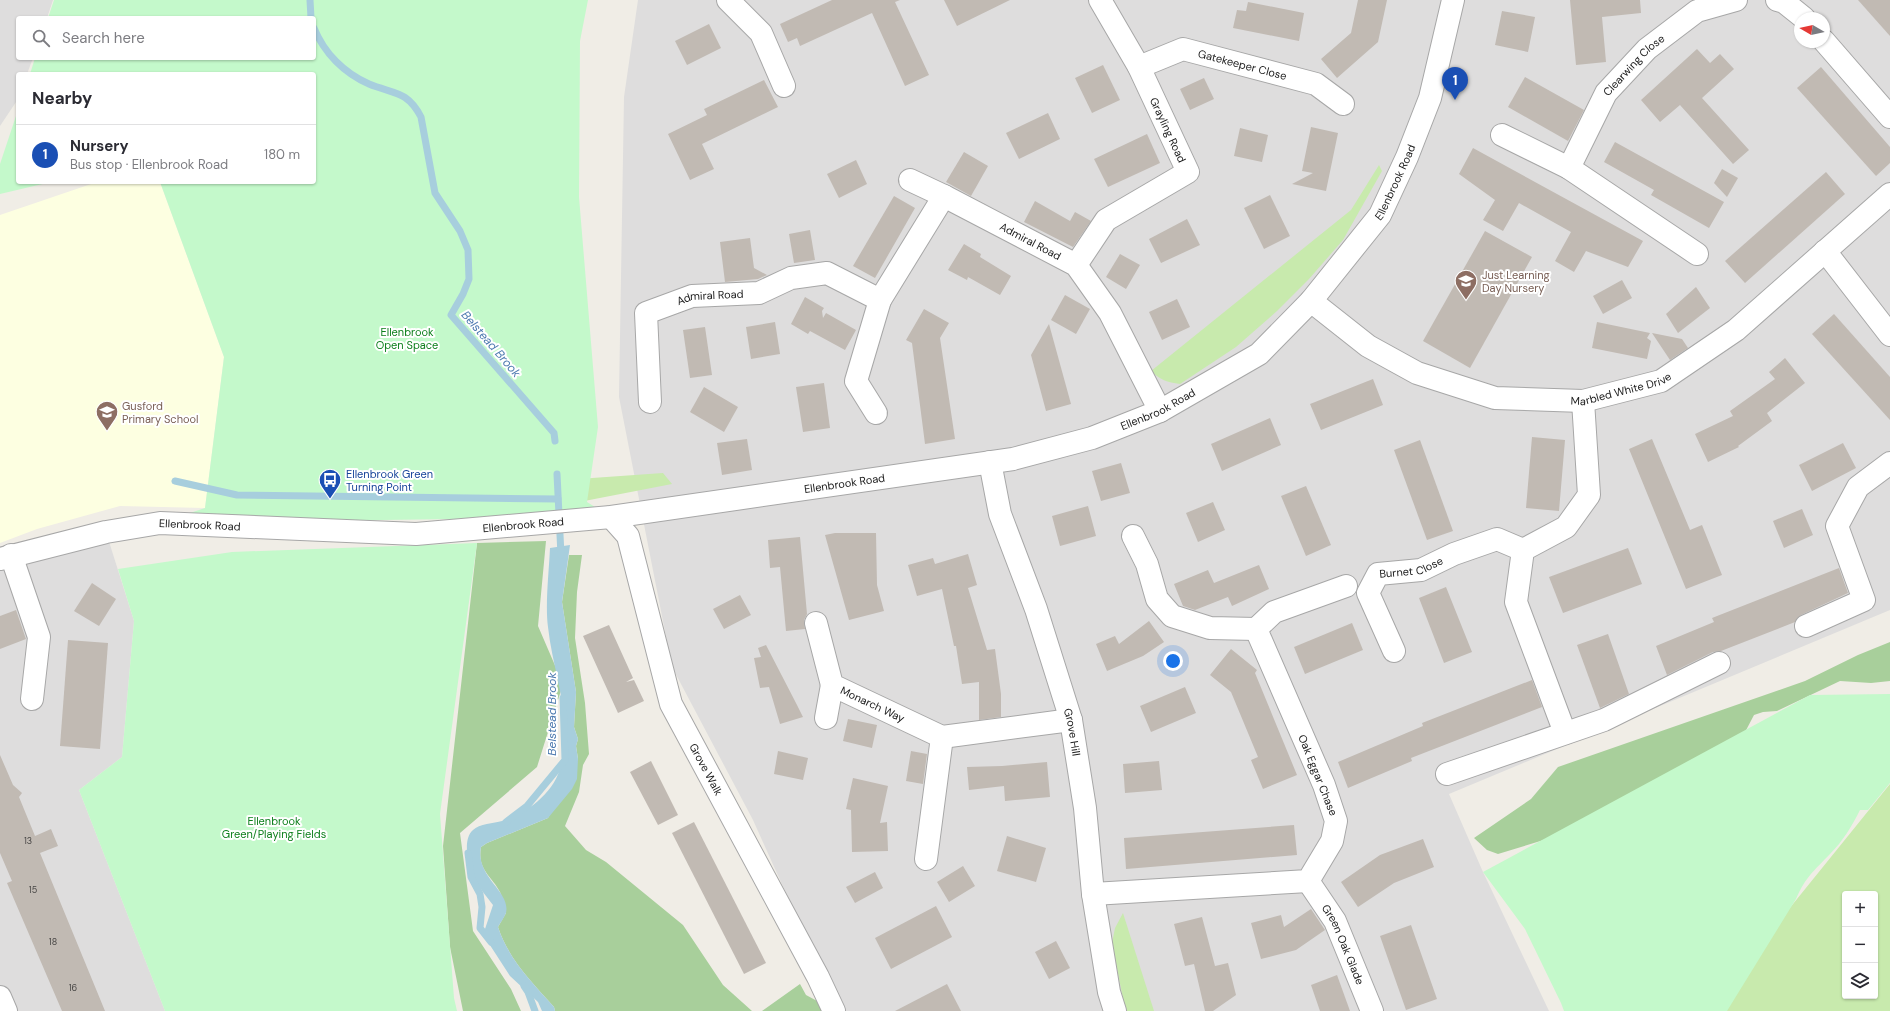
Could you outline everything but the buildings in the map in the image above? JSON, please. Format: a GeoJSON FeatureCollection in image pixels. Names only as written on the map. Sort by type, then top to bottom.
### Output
{"type":"FeatureCollection","features":[{"type":"Feature","properties":{"kind":"street"},"geometry":{"type":"LineString","coordinates":[[728,0],[761,33],[784,86]]}},
{"type":"Feature","properties":{"kind":"street","name":"Grayling Road"},"geometry":{"type":"LineString","coordinates":[[1076,265],[1106,220],[1188,172],[1138,67],[1100,0]]}},
{"type":"Feature","properties":{"kind":"street","name":"Ellenbrook Road"},"geometry":{"type":"LineString","coordinates":[[6,557],[106,532],[160,523],[416,534],[611,517],[1013,459],[1092,438],[1160,411],[1259,354],[1311,301],[1380,215],[1398,176],[1430,98],[1454,0]]}},
{"type":"Feature","properties":{"kind":"street","name":"Clearwing Close"},"geometry":{"type":"LineString","coordinates":[[1569,168],[1606,93],[1647,49],[1698,11],[1736,0]]}},
{"type":"Feature","properties":{"kind":"street"},"geometry":{"type":"LineString","coordinates":[[1777,0],[1784,2],[1796,12]]}},
{"type":"Feature","properties":{"kind":"street"},"geometry":{"type":"LineString","coordinates":[[1830,48],[1890,117]]}},
{"type":"Feature","properties":{"kind":"street","name":"Gatekeeper Close"},"geometry":{"type":"LineString","coordinates":[[1138,67],[1183,49],[1316,84],[1343,104]]}},
{"type":"Feature","properties":{"kind":"street"},"geometry":{"type":"LineString","coordinates":[[1502,135],[1569,168],[1697,254]]}},
{"type":"Feature","properties":{"kind":"street","name":"Admiral Road"},"geometry":{"type":"LineString","coordinates":[[910,180],[944,196],[1076,265],[1110,313],[1160,411]]}},
{"type":"Feature","properties":{"kind":"street","name":"Marbled White Drive"},"geometry":{"type":"LineString","coordinates":[[1311,301],[1368,346],[1417,373],[1494,398],[1583,401],[1661,381],[1736,330],[1890,194]]}},
{"type":"Feature","properties":{"kind":"street"},"geometry":{"type":"LineString","coordinates":[[876,413],[856,381],[880,300],[944,196]]}},
{"type":"Feature","properties":{"kind":"street"},"geometry":{"type":"LineString","coordinates":[[1825,251],[1890,335]]}},
{"type":"Feature","properties":{"kind":"street","name":"Admiral Road"},"geometry":{"type":"LineString","coordinates":[[650,402],[646,313],[692,296],[759,293],[791,278],[827,273],[880,300]]}},
{"type":"Feature","properties":{"kind":"street"},"geometry":{"type":"LineString","coordinates":[[1564,733],[1516,602],[1523,550],[1566,527],[1589,495],[1583,401]]}},
{"type":"Feature","properties":{"kind":"street","name":"Grove Hill"},"geometry":{"type":"LineString","coordinates":[[990,462],[1000,514],[1036,610],[1071,720],[1085,808],[1093,894],[1109,992],[1115,1011]]}},
{"type":"Feature","properties":{"kind":"street"},"geometry":{"type":"LineString","coordinates":[[1806,626],[1864,600],[1837,526],[1858,488],[1890,463]]}},
{"type":"Feature","properties":{"kind":"street","name":"Grove Walk"},"geometry":{"type":"LineString","coordinates":[[611,517],[628,536],[671,704],[818,977],[834,1011]]}},
{"type":"Feature","properties":{"kind":"street"},"geometry":{"type":"LineString","coordinates":[[1133,536],[1147,564],[1156,599],[1172,616],[1210,628],[1256,629],[1274,612],[1346,586]]}},
{"type":"Feature","properties":{"kind":"street","name":"Burnet Close"},"geometry":{"type":"LineString","coordinates":[[1394,652],[1368,593],[1378,574],[1421,570],[1454,554],[1497,539],[1523,550]]}},
{"type":"Feature","properties":{"kind":"street"},"geometry":{"type":"LineString","coordinates":[[6,557],[39,637],[32,699]]}},
{"type":"Feature","properties":{"kind":"street","name":"Monarch Way"},"geometry":{"type":"LineString","coordinates":[[816,623],[823,655],[832,685],[942,738]]}},
{"type":"Feature","properties":{"kind":"street","name":"Oak Eggar Chase"},"geometry":{"type":"LineString","coordinates":[[1256,629],[1324,785],[1336,821],[1332,841],[1308,881]]}},
{"type":"Feature","properties":{"kind":"street"},"geometry":{"type":"LineString","coordinates":[[1447,774],[1604,720],[1719,663]]}},
{"type":"Feature","properties":{"kind":"street"},"geometry":{"type":"LineString","coordinates":[[826,718],[832,685]]}},
{"type":"Feature","properties":{"kind":"street"},"geometry":{"type":"LineString","coordinates":[[926,859],[942,738],[1071,720]]}},
{"type":"Feature","properties":{"kind":"street"},"geometry":{"type":"LineString","coordinates":[[1093,894],[1308,881]]}},
{"type":"Feature","properties":{"kind":"street","name":"Green Oak Glade"},"geometry":{"type":"LineString","coordinates":[[1308,881],[1335,921],[1372,1011]]}},
{"type":"Feature","properties":{"kind":"street"},"geometry":{"type":"LineString","coordinates":[[0,997],[6,1011]]}},
{"type":"Feature","properties":{"kind":"shaded area"},"geometry":{"type":"Polygon","coordinates":[[[0,0],[53,0],[48,16],[16,16],[16,60],[32,60],[28,72],[16,72],[16,102],[0,126],[0,0]]]}},
{"type":"Feature","properties":{"kind":"shaded area"},"geometry":{"type":"Polygon","coordinates":[[[638,0],[1890,0],[1890,610],[1449,794],[1483,872],[1549,1011],[839,1011],[753,820],[672,667],[619,397],[624,97],[638,0]]]}},
{"type":"Feature","properties":{"kind":"shaded area","name":"Gusford Primary School"},"geometry":{"type":"Polygon","coordinates":[[[91,184],[161,184],[224,357],[205,508],[120,506],[37,529],[0,543],[0,215],[91,184]]]}},
{"type":"Feature","properties":{"kind":"shaded area"},"geometry":{"type":"Polygon","coordinates":[[[106,532],[134,621],[122,757],[79,790],[165,1011],[0,1011],[0,556],[106,532]]]}},
{"type":"Feature","properties":{"kind":"green space","name":"Ellenbrook Open Space"},"geometry":{"type":"Polygon","coordinates":[[[54,0],[588,0],[580,41],[579,197],[598,427],[587,502],[611,517],[160,523],[205,508],[224,357],[161,184],[316,184],[316,72],[31,72],[34,60],[316,60],[316,16],[49,16],[54,0]]]}},
{"type":"Feature","properties":{"kind":"green space"},"geometry":{"type":"Polygon","coordinates":[[[16,116],[16,184],[42,184],[0,194],[0,164],[16,116]]]}},
{"type":"Feature","properties":{"kind":"green space"},"geometry":{"type":"Polygon","coordinates":[[[1379,165],[1382,171],[1343,240],[1309,279],[1277,311],[1236,347],[1180,384],[1164,380],[1151,371],[1351,210],[1379,165]]]}},
{"type":"Feature","properties":{"kind":"green space"},"geometry":{"type":"Polygon","coordinates":[[[663,473],[672,484],[574,503],[578,479],[663,473]]]}},
{"type":"Feature","properties":{"kind":"green space"},"geometry":{"type":"Polygon","coordinates":[[[546,541],[538,626],[563,684],[537,767],[460,833],[473,931],[511,989],[521,1011],[463,1011],[450,947],[443,846],[477,543],[546,541]]]}},
{"type":"Feature","properties":{"kind":"green space","name":"Ellenbrook Green/Playing Fields"},"geometry":{"type":"Polygon","coordinates":[[[477,543],[440,814],[454,998],[457,1011],[165,1011],[79,790],[122,757],[134,621],[118,569],[232,552],[477,543]]]}},
{"type":"Feature","properties":{"kind":"green space"},"geometry":{"type":"Polygon","coordinates":[[[569,555],[582,555],[577,592],[575,638],[585,703],[589,754],[583,765],[579,792],[565,826],[586,850],[606,862],[683,925],[723,985],[752,1011],[555,1011],[554,1007],[522,970],[508,950],[498,927],[506,913],[500,892],[483,867],[480,855],[481,847],[487,843],[548,818],[578,759],[576,746],[578,739],[574,727],[576,692],[562,602],[569,555]]]}},
{"type":"Feature","properties":{"kind":"green space"},"geometry":{"type":"Polygon","coordinates":[[[1890,642],[1890,681],[1871,683],[1840,681],[1777,711],[1763,712],[1754,715],[1743,736],[1616,818],[1498,854],[1487,850],[1474,838],[1531,799],[1558,767],[1805,681],[1858,655],[1890,642]]]}},
{"type":"Feature","properties":{"kind":"green space"},"geometry":{"type":"Polygon","coordinates":[[[1890,694],[1890,783],[1868,810],[1860,810],[1839,844],[1807,879],[1727,1011],[1564,1011],[1525,929],[1483,872],[1810,695],[1890,694]]]}},
{"type":"Feature","properties":{"kind":"green space"},"geometry":{"type":"Polygon","coordinates":[[[1890,784],[1890,1011],[1723,1011],[1751,956],[1890,784]]]}},
{"type":"Feature","properties":{"kind":"green space"},"geometry":{"type":"Polygon","coordinates":[[[1123,913],[1154,1011],[1126,1011],[1125,1009],[1112,943],[1115,928],[1123,913]]]}},
{"type":"Feature","properties":{"kind":"green space"},"geometry":{"type":"Polygon","coordinates":[[[800,984],[806,995],[819,1002],[824,1011],[762,1011],[800,984]]]}},
{"type":"Feature","properties":{"kind":"water"},"geometry":{"type":"Polygon","coordinates":[[[570,545],[562,602],[576,692],[574,727],[578,739],[576,746],[578,759],[577,779],[572,789],[548,818],[487,843],[481,847],[483,867],[499,890],[506,905],[506,913],[498,927],[503,939],[508,950],[522,970],[554,1007],[555,1011],[542,1011],[538,1002],[510,976],[486,939],[485,929],[493,905],[474,878],[468,860],[467,846],[470,834],[473,830],[483,825],[502,821],[531,807],[547,792],[558,775],[564,747],[565,729],[561,695],[550,644],[548,627],[547,609],[550,548],[570,545]]]}},
{"type":"Feature","properties":{"kind":"waterway","name":"Belstead Brook"},"geometry":{"type":"LineString","coordinates":[[310,0],[311,16]]}},
{"type":"Feature","properties":{"kind":"waterway","name":"Belstead Brook"},"geometry":{"type":"LineString","coordinates":[[316,32],[329,54],[343,68],[369,84],[405,97],[416,108],[421,117],[435,193],[460,231],[468,250],[469,279],[463,294],[451,315],[554,433],[555,441]]}},
{"type":"Feature","properties":{"kind":"waterway","name":"Belstead Brook"},"geometry":{"type":"LineString","coordinates":[[557,474],[561,555]]}},
{"type":"Feature","properties":{"kind":"waterway"},"geometry":{"type":"LineString","coordinates":[[175,481],[237,495],[558,499]]}},
{"type":"Feature","properties":{"kind":"waterway","name":"Belstead Brook"},"geometry":{"type":"LineString","coordinates":[[506,822],[527,806],[565,760],[563,698]]}},
{"type":"Feature","properties":{"kind":"waterway","name":"Belstead Brook"},"geometry":{"type":"LineString","coordinates":[[468,853],[471,877],[480,894],[482,907],[480,928],[491,942]]}},
{"type":"Feature","properties":{"kind":"waterway","name":"Belstead Brook"},"geometry":{"type":"LineString","coordinates":[[524,986],[528,992],[535,1011]]}},
{"type":"Feature","properties":{"kind":"place","name":"Nursery"},"geometry":{"type":"Point","coordinates":[1455,100]}},
{"type":"Feature","properties":{"kind":"place","name":"Just Learning Day Nursery"},"geometry":{"type":"Point","coordinates":[1466,300]}},
{"type":"Feature","properties":{"kind":"place","name":"Gusford Primary School"},"geometry":{"type":"Point","coordinates":[107,432]}},
{"type":"Feature","properties":{"kind":"place","name":"Ellenbrook Green Turning Point"},"geometry":{"type":"Point","coordinates":[330,500]}}]}
